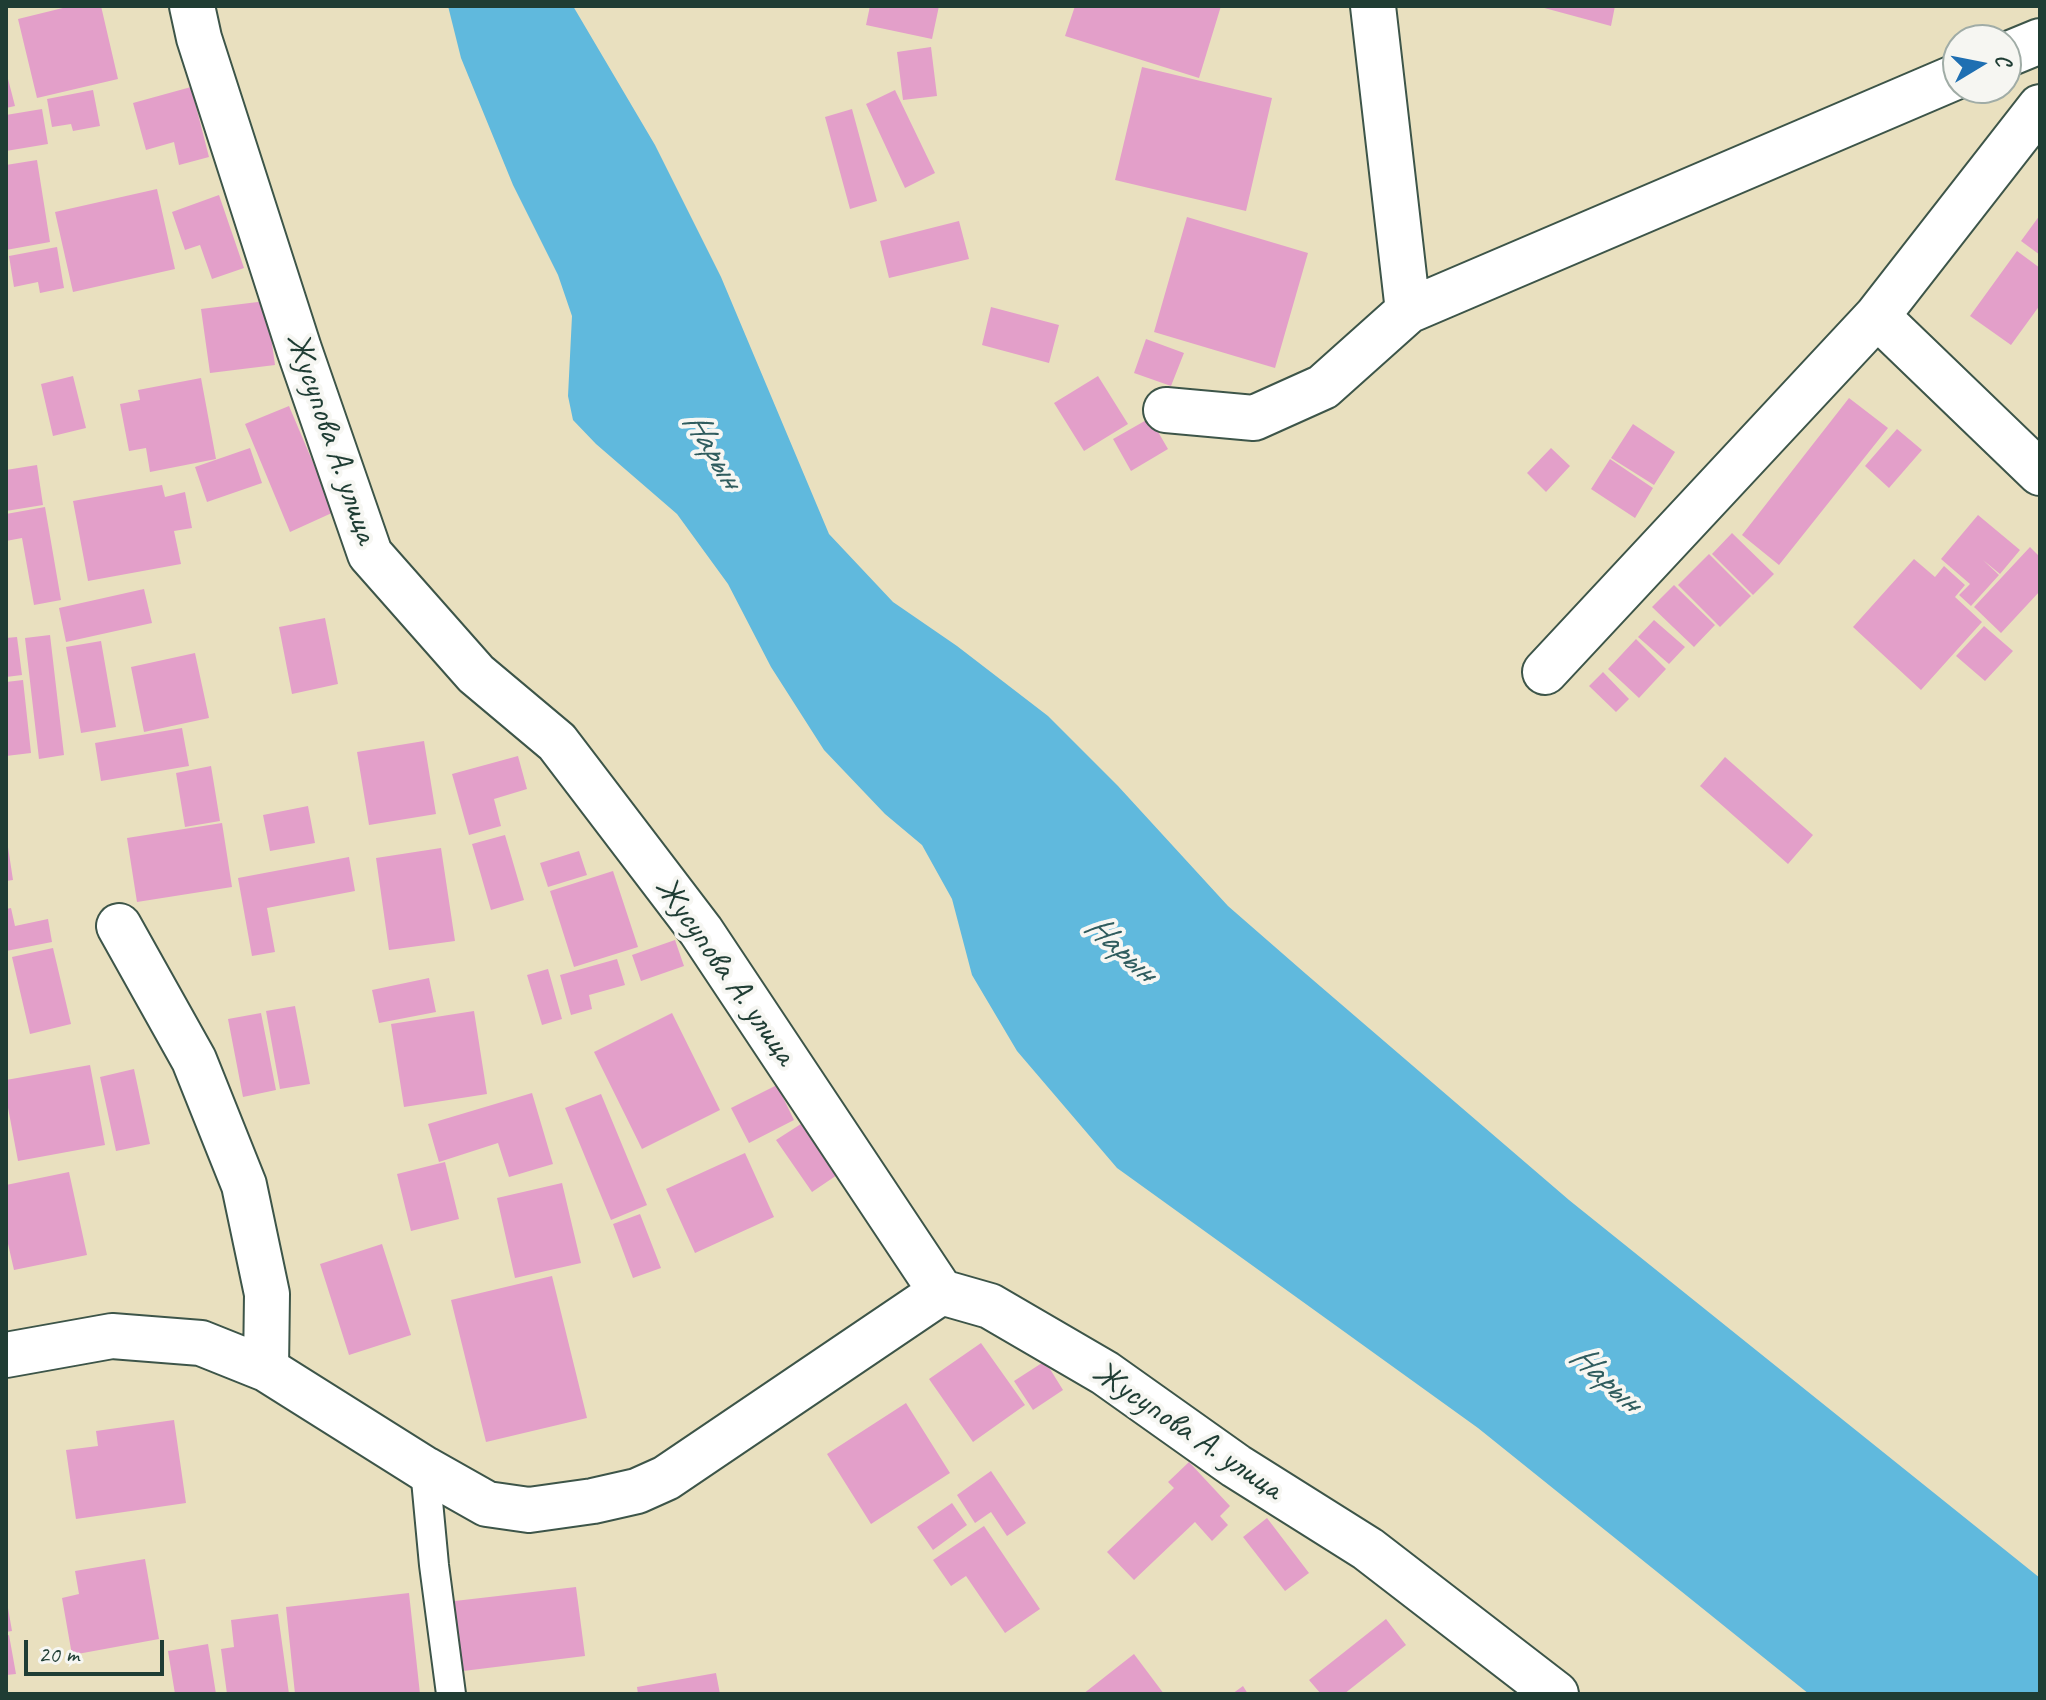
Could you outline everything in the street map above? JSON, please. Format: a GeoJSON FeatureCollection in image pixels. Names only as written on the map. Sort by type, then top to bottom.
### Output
{"type":"FeatureCollection","features":[{"type":"Feature","properties":{"kind":"street","name":"Жусупова А. улица"},"geometry":{"type":"LineString","coordinates":[[192,6],[199,38],[299,349],[370,554],[476,674],[557,742],[701,931],[941,1292],[990,1306],[1105,1373],[1236,1466],[1368,1549],[1556,1694]]}},
{"type":"Feature","properties":{"kind":"street"},"geometry":{"type":"LineString","coordinates":[[1373,6],[1408,311]]}},
{"type":"Feature","properties":{"kind":"street"},"geometry":{"type":"LineString","coordinates":[[1166,410],[1254,418],[1323,387],[1408,311],[1942,83]]}},
{"type":"Feature","properties":{"kind":"street"},"geometry":{"type":"LineString","coordinates":[[1545,672],[1877,316],[2040,107]]}},
{"type":"Feature","properties":{"kind":"street"},"geometry":{"type":"LineString","coordinates":[[1877,316],[2040,473]]}},
{"type":"Feature","properties":{"kind":"street"},"geometry":{"type":"LineString","coordinates":[[119,926],[194,1060],[244,1185],[267,1294],[266,1369]]}},
{"type":"Feature","properties":{"kind":"street"},"geometry":{"type":"LineString","coordinates":[[6,1355],[112,1336],[201,1343],[266,1369],[425,1469],[487,1504],[529,1510],[637,1491],[666,1478],[941,1292]]}},
{"type":"Feature","properties":{"kind":"lane"},"geometry":{"type":"LineString","coordinates":[[425,1469],[451,1694]]}},
{"type":"Feature","properties":{"kind":"water","name":"Нарын"},"geometry":{"type":"Polygon","coordinates":[[[448,6],[573,6],[655,145],[721,277],[829,534],[893,602],[957,646],[1048,716],[1118,786],[1228,906],[1306,974],[1569,1200],[2040,1578],[2040,1694],[1809,1694],[1478,1428],[1117,1168],[1017,1051],[972,975],[952,899],[922,845],[885,814],[824,750],[771,667],[728,584],[677,514],[573,420],[568,396],[572,316],[558,275],[513,185],[461,58],[448,6]]]}},
{"type":"Feature","properties":{"kind":"building"},"geometry":{"type":"Polygon","coordinates":[[[71,6],[101,6],[118,79],[37,98],[18,19],[71,6]]]}},
{"type":"Feature","properties":{"kind":"building"},"geometry":{"type":"Polygon","coordinates":[[[870,6],[939,6],[932,39],[866,25],[870,6]]]}},
{"type":"Feature","properties":{"kind":"building"},"geometry":{"type":"Polygon","coordinates":[[[1075,6],[1221,6],[1199,78],[1065,36],[1075,6]]]}},
{"type":"Feature","properties":{"kind":"building"},"geometry":{"type":"Polygon","coordinates":[[[1537,6],[1615,6],[1611,26],[1537,6]]]}},
{"type":"Feature","properties":{"kind":"building"},"geometry":{"type":"Polygon","coordinates":[[[931,47],[937,96],[903,100],[897,52],[931,47]]]}},
{"type":"Feature","properties":{"kind":"building"},"geometry":{"type":"Polygon","coordinates":[[[1142,67],[1272,98],[1246,211],[1115,180],[1142,67]]]}},
{"type":"Feature","properties":{"kind":"building"},"geometry":{"type":"Polygon","coordinates":[[[6,76],[15,106],[6,108],[6,76]]]}},
{"type":"Feature","properties":{"kind":"building"},"geometry":{"type":"Polygon","coordinates":[[[191,87],[209,157],[179,165],[174,142],[146,150],[133,103],[191,87]]]}},
{"type":"Feature","properties":{"kind":"building"},"geometry":{"type":"Polygon","coordinates":[[[93,90],[100,126],[73,131],[71,124],[52,127],[47,99],[93,90]]]}},
{"type":"Feature","properties":{"kind":"building"},"geometry":{"type":"Polygon","coordinates":[[[895,90],[935,173],[905,188],[866,104],[895,90]]]}},
{"type":"Feature","properties":{"kind":"building"},"geometry":{"type":"Polygon","coordinates":[[[42,109],[48,144],[6,151],[6,115],[42,109]]]}},
{"type":"Feature","properties":{"kind":"building"},"geometry":{"type":"Polygon","coordinates":[[[852,109],[877,201],[850,209],[825,117],[852,109]]]}},
{"type":"Feature","properties":{"kind":"building"},"geometry":{"type":"Polygon","coordinates":[[[37,160],[50,242],[6,250],[6,165],[37,160]]]}},
{"type":"Feature","properties":{"kind":"building"},"geometry":{"type":"Polygon","coordinates":[[[157,189],[175,269],[73,292],[55,212],[157,189]]]}},
{"type":"Feature","properties":{"kind":"building"},"geometry":{"type":"Polygon","coordinates":[[[219,195],[244,268],[212,279],[200,245],[185,250],[172,212],[219,195]]]}},
{"type":"Feature","properties":{"kind":"building"},"geometry":{"type":"Polygon","coordinates":[[[2040,215],[2040,255],[2021,241],[2040,215]]]}},
{"type":"Feature","properties":{"kind":"building"},"geometry":{"type":"Polygon","coordinates":[[[1187,217],[1308,253],[1275,368],[1154,332],[1187,217]]]}},
{"type":"Feature","properties":{"kind":"building"},"geometry":{"type":"Polygon","coordinates":[[[959,221],[969,259],[889,278],[880,241],[959,221]]]}},
{"type":"Feature","properties":{"kind":"building"},"geometry":{"type":"Polygon","coordinates":[[[57,247],[64,288],[40,293],[38,282],[14,287],[9,256],[57,247]]]}},
{"type":"Feature","properties":{"kind":"building"},"geometry":{"type":"Polygon","coordinates":[[[2017,251],[2040,268],[2040,305],[2011,345],[1970,316],[2017,251]]]}},
{"type":"Feature","properties":{"kind":"building"},"geometry":{"type":"Polygon","coordinates":[[[266,301],[275,365],[210,373],[201,309],[266,301]]]}},
{"type":"Feature","properties":{"kind":"building"},"geometry":{"type":"Polygon","coordinates":[[[991,307],[1059,325],[1049,363],[982,345],[991,307]]]}},
{"type":"Feature","properties":{"kind":"building"},"geometry":{"type":"Polygon","coordinates":[[[1146,339],[1184,353],[1171,386],[1134,373],[1146,339]]]}},
{"type":"Feature","properties":{"kind":"building"},"geometry":{"type":"Polygon","coordinates":[[[73,376],[86,428],[53,436],[41,384],[73,376]]]}},
{"type":"Feature","properties":{"kind":"building"},"geometry":{"type":"Polygon","coordinates":[[[1098,376],[1128,424],[1084,451],[1054,403],[1098,376]]]}},
{"type":"Feature","properties":{"kind":"building"},"geometry":{"type":"Polygon","coordinates":[[[201,378],[216,459],[150,472],[146,448],[129,451],[120,404],[140,400],[138,390],[201,378]]]}},
{"type":"Feature","properties":{"kind":"building"},"geometry":{"type":"Polygon","coordinates":[[[1849,398],[1888,428],[1779,565],[1742,535],[1849,398]]]}},
{"type":"Feature","properties":{"kind":"building"},"geometry":{"type":"Polygon","coordinates":[[[289,406],[334,512],[290,532],[245,424],[289,406]]]}},
{"type":"Feature","properties":{"kind":"building"},"geometry":{"type":"Polygon","coordinates":[[[1150,418],[1168,449],[1131,471],[1113,439],[1150,418]]]}},
{"type":"Feature","properties":{"kind":"building"},"geometry":{"type":"Polygon","coordinates":[[[1633,424],[1675,452],[1654,485],[1611,458],[1633,424]]]}},
{"type":"Feature","properties":{"kind":"building"},"geometry":{"type":"Polygon","coordinates":[[[1897,429],[1922,450],[1889,488],[1865,466],[1897,429]]]}},
{"type":"Feature","properties":{"kind":"building"},"geometry":{"type":"Polygon","coordinates":[[[250,448],[262,483],[207,502],[195,467],[250,448]]]}},
{"type":"Feature","properties":{"kind":"building"},"geometry":{"type":"Polygon","coordinates":[[[1551,448],[1570,466],[1546,492],[1527,473],[1551,448]]]}},
{"type":"Feature","properties":{"kind":"building"},"geometry":{"type":"Polygon","coordinates":[[[1610,459],[1653,488],[1635,518],[1591,489],[1610,459]]]}},
{"type":"Feature","properties":{"kind":"building"},"geometry":{"type":"Polygon","coordinates":[[[37,465],[43,505],[6,511],[6,470],[37,465]]]}},
{"type":"Feature","properties":{"kind":"building"},"geometry":{"type":"Polygon","coordinates":[[[162,485],[165,497],[185,492],[192,528],[174,531],[181,564],[88,581],[73,501],[162,485]]]}},
{"type":"Feature","properties":{"kind":"building"},"geometry":{"type":"Polygon","coordinates":[[[45,507],[61,600],[34,605],[22,538],[6,541],[6,514],[45,507]]]}},
{"type":"Feature","properties":{"kind":"building"},"geometry":{"type":"Polygon","coordinates":[[[1978,515],[2020,550],[2000,574],[1983,560],[1999,575],[1971,606],[1959,595],[1970,584],[1941,559],[1978,515]]]}},
{"type":"Feature","properties":{"kind":"building"},"geometry":{"type":"Polygon","coordinates":[[[1732,533],[1774,574],[1753,595],[1712,554],[1732,533]]]}},
{"type":"Feature","properties":{"kind":"building"},"geometry":{"type":"Polygon","coordinates":[[[2030,547],[2040,557],[2040,591],[2001,633],[1974,607],[2030,547]]]}},
{"type":"Feature","properties":{"kind":"building"},"geometry":{"type":"Polygon","coordinates":[[[1709,554],[1751,596],[1720,627],[1678,585],[1709,554]]]}},
{"type":"Feature","properties":{"kind":"building"},"geometry":{"type":"Polygon","coordinates":[[[1914,559],[1935,577],[1944,566],[1965,585],[1955,597],[1982,622],[1921,690],[1853,627],[1914,559]]]}},
{"type":"Feature","properties":{"kind":"building"},"geometry":{"type":"Polygon","coordinates":[[[1674,585],[1715,625],[1694,647],[1652,607],[1674,585]]]}},
{"type":"Feature","properties":{"kind":"building"},"geometry":{"type":"Polygon","coordinates":[[[144,589],[152,623],[66,642],[59,608],[144,589]]]}},
{"type":"Feature","properties":{"kind":"building"},"geometry":{"type":"Polygon","coordinates":[[[325,618],[338,684],[292,694],[279,627],[325,618]]]}},
{"type":"Feature","properties":{"kind":"building"},"geometry":{"type":"Polygon","coordinates":[[[1654,620],[1685,647],[1669,664],[1638,637],[1654,620]]]}},
{"type":"Feature","properties":{"kind":"building"},"geometry":{"type":"Polygon","coordinates":[[[1984,626],[2013,651],[1985,681],[1956,656],[1984,626]]]}},
{"type":"Feature","properties":{"kind":"building"},"geometry":{"type":"Polygon","coordinates":[[[50,635],[64,755],[39,759],[25,638],[50,635]]]}},
{"type":"Feature","properties":{"kind":"building"},"geometry":{"type":"Polygon","coordinates":[[[17,637],[22,675],[6,677],[6,638],[17,637]]]}},
{"type":"Feature","properties":{"kind":"building"},"geometry":{"type":"Polygon","coordinates":[[[1636,639],[1666,669],[1639,698],[1608,669],[1636,639]]]}},
{"type":"Feature","properties":{"kind":"building"},"geometry":{"type":"Polygon","coordinates":[[[101,641],[116,727],[81,733],[66,647],[101,641]]]}},
{"type":"Feature","properties":{"kind":"building"},"geometry":{"type":"Polygon","coordinates":[[[195,653],[209,718],[144,732],[131,667],[195,653]]]}},
{"type":"Feature","properties":{"kind":"building"},"geometry":{"type":"Polygon","coordinates":[[[1603,672],[1629,699],[1616,712],[1589,686],[1603,672]]]}},
{"type":"Feature","properties":{"kind":"building"},"geometry":{"type":"Polygon","coordinates":[[[23,680],[31,753],[6,756],[6,682],[23,680]]]}},
{"type":"Feature","properties":{"kind":"building"},"geometry":{"type":"Polygon","coordinates":[[[182,728],[189,766],[101,781],[95,743],[182,728]]]}},
{"type":"Feature","properties":{"kind":"building"},"geometry":{"type":"Polygon","coordinates":[[[424,741],[436,814],[369,825],[357,752],[424,741]]]}},
{"type":"Feature","properties":{"kind":"building"},"geometry":{"type":"Polygon","coordinates":[[[518,756],[527,789],[494,799],[501,826],[469,835],[452,774],[518,756]]]}},
{"type":"Feature","properties":{"kind":"building"},"geometry":{"type":"Polygon","coordinates":[[[1725,757],[1813,835],[1788,864],[1700,786],[1725,757]]]}},
{"type":"Feature","properties":{"kind":"building"},"geometry":{"type":"Polygon","coordinates":[[[211,766],[220,821],[185,827],[176,773],[211,766]]]}},
{"type":"Feature","properties":{"kind":"building"},"geometry":{"type":"Polygon","coordinates":[[[308,806],[315,843],[270,851],[263,815],[308,806]]]}},
{"type":"Feature","properties":{"kind":"building"},"geometry":{"type":"Polygon","coordinates":[[[222,823],[232,887],[137,902],[127,838],[222,823]]]}},
{"type":"Feature","properties":{"kind":"building"},"geometry":{"type":"Polygon","coordinates":[[[6,834],[13,880],[6,881],[6,834]]]}},
{"type":"Feature","properties":{"kind":"building"},"geometry":{"type":"Polygon","coordinates":[[[505,835],[524,900],[491,910],[472,844],[505,835]]]}},
{"type":"Feature","properties":{"kind":"building"},"geometry":{"type":"Polygon","coordinates":[[[441,848],[455,941],[389,950],[376,858],[441,848]]]}},
{"type":"Feature","properties":{"kind":"building"},"geometry":{"type":"Polygon","coordinates":[[[579,851],[587,875],[548,887],[540,863],[579,851]]]}},
{"type":"Feature","properties":{"kind":"building"},"geometry":{"type":"Polygon","coordinates":[[[349,857],[355,891],[267,908],[275,952],[252,956],[238,878],[349,857]]]}},
{"type":"Feature","properties":{"kind":"building"},"geometry":{"type":"Polygon","coordinates":[[[613,871],[638,947],[574,967],[550,891],[613,871]]]}},
{"type":"Feature","properties":{"kind":"building"},"geometry":{"type":"Polygon","coordinates":[[[11,908],[15,926],[48,919],[52,942],[6,951],[6,909],[11,908]]]}},
{"type":"Feature","properties":{"kind":"building"},"geometry":{"type":"Polygon","coordinates":[[[675,940],[684,966],[641,981],[632,955],[675,940]]]}},
{"type":"Feature","properties":{"kind":"building"},"geometry":{"type":"Polygon","coordinates":[[[53,948],[71,1024],[30,1034],[12,957],[53,948]]]}},
{"type":"Feature","properties":{"kind":"building"},"geometry":{"type":"Polygon","coordinates":[[[617,959],[625,985],[589,995],[592,1009],[571,1015],[560,975],[617,959]]]}},
{"type":"Feature","properties":{"kind":"building"},"geometry":{"type":"Polygon","coordinates":[[[548,969],[562,1019],[542,1025],[527,975],[548,969]]]}},
{"type":"Feature","properties":{"kind":"building"},"geometry":{"type":"Polygon","coordinates":[[[429,978],[436,1012],[379,1023],[372,990],[429,978]]]}},
{"type":"Feature","properties":{"kind":"building"},"geometry":{"type":"Polygon","coordinates":[[[295,1006],[310,1084],[280,1089],[266,1011],[295,1006]]]}},
{"type":"Feature","properties":{"kind":"building"},"geometry":{"type":"Polygon","coordinates":[[[474,1011],[487,1094],[404,1107],[391,1024],[474,1011]]]}},
{"type":"Feature","properties":{"kind":"building"},"geometry":{"type":"Polygon","coordinates":[[[261,1013],[276,1090],[243,1097],[228,1019],[261,1013]]]}},
{"type":"Feature","properties":{"kind":"building"},"geometry":{"type":"Polygon","coordinates":[[[672,1013],[720,1110],[642,1149],[594,1052],[672,1013]]]}},
{"type":"Feature","properties":{"kind":"building"},"geometry":{"type":"Polygon","coordinates":[[[90,1065],[105,1145],[18,1161],[6,1097],[6,1080],[90,1065]]]}},
{"type":"Feature","properties":{"kind":"building"},"geometry":{"type":"Polygon","coordinates":[[[134,1069],[150,1144],[116,1151],[100,1077],[134,1069]]]}},
{"type":"Feature","properties":{"kind":"building"},"geometry":{"type":"Polygon","coordinates":[[[777,1085],[794,1120],[749,1143],[731,1108],[777,1085]]]}},
{"type":"Feature","properties":{"kind":"building"},"geometry":{"type":"Polygon","coordinates":[[[532,1093],[553,1164],[509,1177],[498,1143],[439,1162],[428,1124],[532,1093]]]}},
{"type":"Feature","properties":{"kind":"building"},"geometry":{"type":"Polygon","coordinates":[[[601,1094],[647,1205],[611,1220],[565,1108],[601,1094]]]}},
{"type":"Feature","properties":{"kind":"building"},"geometry":{"type":"Polygon","coordinates":[[[804,1122],[840,1173],[812,1192],[776,1140],[804,1122]]]}},
{"type":"Feature","properties":{"kind":"building"},"geometry":{"type":"Polygon","coordinates":[[[745,1153],[774,1217],[695,1253],[666,1189],[745,1153]]]}},
{"type":"Feature","properties":{"kind":"building"},"geometry":{"type":"Polygon","coordinates":[[[445,1162],[459,1219],[411,1231],[397,1174],[445,1162]]]}},
{"type":"Feature","properties":{"kind":"building"},"geometry":{"type":"Polygon","coordinates":[[[69,1172],[87,1255],[14,1270],[6,1235],[6,1185],[69,1172]]]}},
{"type":"Feature","properties":{"kind":"building"},"geometry":{"type":"Polygon","coordinates":[[[562,1183],[581,1263],[515,1278],[497,1198],[562,1183]]]}},
{"type":"Feature","properties":{"kind":"building"},"geometry":{"type":"Polygon","coordinates":[[[640,1214],[661,1268],[633,1278],[613,1224],[640,1214]]]}},
{"type":"Feature","properties":{"kind":"building"},"geometry":{"type":"Polygon","coordinates":[[[382,1244],[411,1335],[349,1355],[320,1264],[382,1244]]]}},
{"type":"Feature","properties":{"kind":"building"},"geometry":{"type":"Polygon","coordinates":[[[552,1276],[587,1418],[486,1442],[451,1300],[552,1276]]]}},
{"type":"Feature","properties":{"kind":"building"},"geometry":{"type":"Polygon","coordinates":[[[981,1343],[1025,1405],[973,1442],[929,1379],[981,1343]]]}},
{"type":"Feature","properties":{"kind":"building"},"geometry":{"type":"Polygon","coordinates":[[[1045,1361],[1063,1390],[1033,1410],[1014,1381],[1045,1361]]]}},
{"type":"Feature","properties":{"kind":"building"},"geometry":{"type":"Polygon","coordinates":[[[906,1403],[950,1473],[871,1524],[827,1454],[906,1403]]]}},
{"type":"Feature","properties":{"kind":"building"},"geometry":{"type":"Polygon","coordinates":[[[174,1420],[186,1503],[76,1519],[66,1450],[98,1446],[96,1431],[174,1420]]]}},
{"type":"Feature","properties":{"kind":"building"},"geometry":{"type":"Polygon","coordinates":[[[1189,1462],[1230,1506],[1220,1516],[1228,1525],[1212,1541],[1195,1522],[1134,1580],[1107,1552],[1174,1488],[1168,1482],[1189,1462]]]}},
{"type":"Feature","properties":{"kind":"building"},"geometry":{"type":"Polygon","coordinates":[[[991,1471],[1026,1523],[1007,1536],[991,1512],[975,1523],[957,1495],[991,1471]]]}},
{"type":"Feature","properties":{"kind":"building"},"geometry":{"type":"Polygon","coordinates":[[[952,1503],[967,1525],[933,1550],[917,1527],[952,1503]]]}},
{"type":"Feature","properties":{"kind":"building"},"geometry":{"type":"Polygon","coordinates":[[[1267,1518],[1309,1573],[1285,1591],[1243,1537],[1267,1518]]]}},
{"type":"Feature","properties":{"kind":"building"},"geometry":{"type":"Polygon","coordinates":[[[984,1526],[1040,1609],[1005,1633],[966,1576],[951,1586],[933,1560],[984,1526]]]}},
{"type":"Feature","properties":{"kind":"building"},"geometry":{"type":"Polygon","coordinates":[[[145,1559],[159,1639],[72,1655],[62,1598],[79,1594],[75,1571],[145,1559]]]}},
{"type":"Feature","properties":{"kind":"building"},"geometry":{"type":"Polygon","coordinates":[[[576,1587],[585,1656],[455,1672],[446,1602],[576,1587]]]}},
{"type":"Feature","properties":{"kind":"building"},"geometry":{"type":"Polygon","coordinates":[[[409,1593],[420,1694],[295,1694],[286,1607],[409,1593]]]}},
{"type":"Feature","properties":{"kind":"building"},"geometry":{"type":"Polygon","coordinates":[[[6,1609],[12,1631],[6,1632],[6,1609]]]}},
{"type":"Feature","properties":{"kind":"building"},"geometry":{"type":"Polygon","coordinates":[[[278,1614],[289,1694],[227,1694],[221,1649],[234,1647],[231,1620],[278,1614]]]}},
{"type":"Feature","properties":{"kind":"building"},"geometry":{"type":"Polygon","coordinates":[[[1386,1619],[1406,1645],[1344,1694],[1321,1694],[1309,1680],[1386,1619]]]}},
{"type":"Feature","properties":{"kind":"building"},"geometry":{"type":"Polygon","coordinates":[[[9,1635],[16,1674],[6,1675],[6,1636],[9,1635]]]}},
{"type":"Feature","properties":{"kind":"building"},"geometry":{"type":"Polygon","coordinates":[[[208,1644],[216,1694],[175,1694],[168,1651],[208,1644]]]}},
{"type":"Feature","properties":{"kind":"building"},"geometry":{"type":"Polygon","coordinates":[[[1134,1654],[1164,1694],[1083,1694],[1134,1654]]]}},
{"type":"Feature","properties":{"kind":"building"},"geometry":{"type":"Polygon","coordinates":[[[716,1673],[720,1694],[638,1694],[637,1687],[716,1673]]]}},
{"type":"Feature","properties":{"kind":"building"},"geometry":{"type":"Polygon","coordinates":[[[1243,1686],[1248,1694],[1232,1694],[1243,1686]]]}}]}
